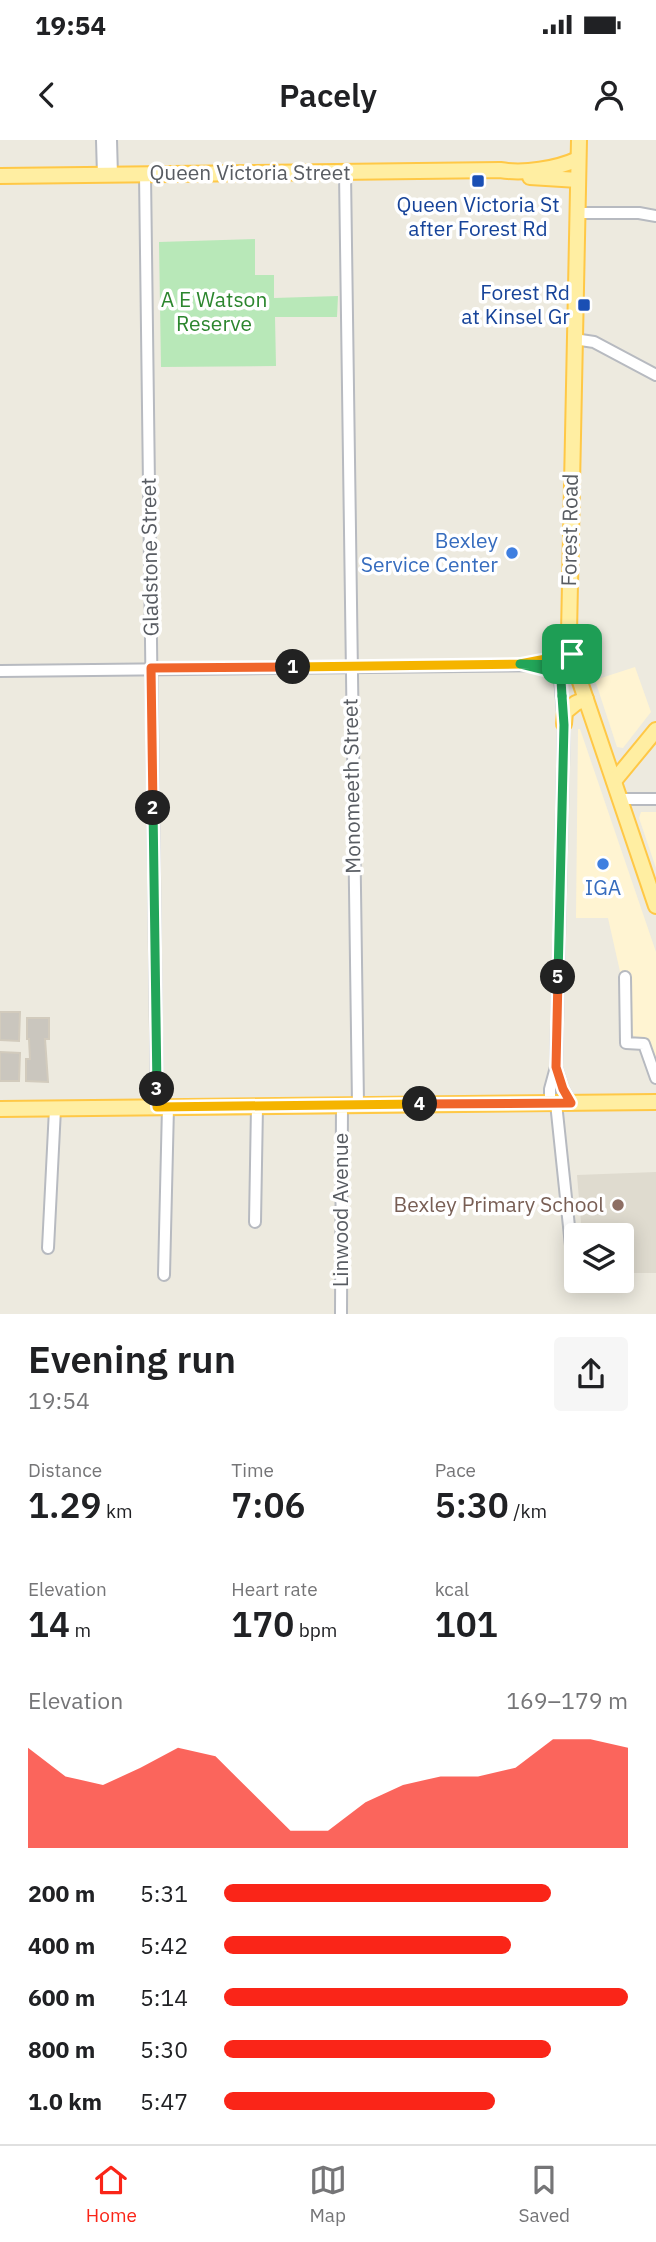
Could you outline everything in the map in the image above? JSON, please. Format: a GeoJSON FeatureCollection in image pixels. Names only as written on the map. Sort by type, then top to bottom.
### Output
{"type":"FeatureCollection","features":[{"type":"Feature","properties":{"kind":"main road","name":"Forest Road"},"geometry":{"type":"LineString","coordinates":[[579,140],[568,600],[573,658],[656,906]]}},
{"type":"Feature","properties":{"kind":"main road","name":"Queen Victoria Street"},"geometry":{"type":"LineString","coordinates":[[0,176],[507,171],[511,165],[565,158],[578,159]]}},
{"type":"Feature","properties":{"kind":"main road"},"geometry":{"type":"LineString","coordinates":[[507,171],[530,177],[578,180]]}},
{"type":"Feature","properties":{"kind":"main road"},"geometry":{"type":"LineString","coordinates":[[564,724],[587,704]]}},
{"type":"Feature","properties":{"kind":"main road"},"geometry":{"type":"LineString","coordinates":[[614,781],[656,730]]}},
{"type":"Feature","properties":{"kind":"main road"},"geometry":{"type":"LineString","coordinates":[[0,1109],[656,1102]]}},
{"type":"Feature","properties":{"kind":"street"},"geometry":{"type":"LineString","coordinates":[[102,140],[108,175]]}},
{"type":"Feature","properties":{"kind":"street"},"geometry":{"type":"LineString","coordinates":[[108,175],[111,140]]}},
{"type":"Feature","properties":{"kind":"street","name":"Monomeeth Street"},"geometry":{"type":"LineString","coordinates":[[345,173],[358,1104]]}},
{"type":"Feature","properties":{"kind":"street","name":"Gladstone Street"},"geometry":{"type":"LineString","coordinates":[[145,174],[151,668],[163,1107],[164,1275]]}},
{"type":"Feature","properties":{"kind":"street"},"geometry":{"type":"LineString","coordinates":[[577,214],[639,213],[656,216]]}},
{"type":"Feature","properties":{"kind":"street"},"geometry":{"type":"LineString","coordinates":[[574,339],[594,342],[656,374]]}},
{"type":"Feature","properties":{"kind":"street"},"geometry":{"type":"LineString","coordinates":[[0,671],[520,664],[573,658]]}},
{"type":"Feature","properties":{"kind":"street"},"geometry":{"type":"LineString","coordinates":[[520,664],[553,672],[560,677],[564,724],[556,1067],[550,1089],[568,1223]]}},
{"type":"Feature","properties":{"kind":"street"},"geometry":{"type":"LineString","coordinates":[[619,799],[656,799]]}},
{"type":"Feature","properties":{"kind":"street"},"geometry":{"type":"LineString","coordinates":[[625,977],[626,1043],[644,1044],[656,1078]]}},
{"type":"Feature","properties":{"kind":"street"},"geometry":{"type":"LineString","coordinates":[[556,1067],[571,1103]]}},
{"type":"Feature","properties":{"kind":"street","name":"Linwood Avenue"},"geometry":{"type":"LineString","coordinates":[[341,1314],[342,1105]]}},
{"type":"Feature","properties":{"kind":"street"},"geometry":{"type":"LineString","coordinates":[[255,1222],[257,1106]]}},
{"type":"Feature","properties":{"kind":"street"},"geometry":{"type":"LineString","coordinates":[[48,1248],[55,1109]]}},
{"type":"Feature","properties":{"kind":"shaded area"},"geometry":{"type":"Polygon","coordinates":[[[635,667],[651,712],[623,748],[617,747],[595,680],[635,667]]]}},
{"type":"Feature","properties":{"kind":"shaded area"},"geometry":{"type":"Polygon","coordinates":[[[578,729],[656,952],[656,1063],[648,1040],[638,1040],[629,1031],[621,976],[608,918],[576,918],[578,729]]]}},
{"type":"Feature","properties":{"kind":"shaded area"},"geometry":{"type":"Polygon","coordinates":[[[641,812],[656,812],[656,868],[639,818],[641,812]]]}},
{"type":"Feature","properties":{"kind":"shaded area","name":"Bexley Primary School"},"geometry":{"type":"Polygon","coordinates":[[[656,1172],[656,1273],[634,1273],[634,1223],[581,1223],[577,1175],[656,1172]]]}},
{"type":"Feature","properties":{"kind":"green space","name":"A E Watson Reserve"},"geometry":{"type":"Polygon","coordinates":[[[255,239],[255,275],[274,275],[274,298],[338,296],[337,317],[275,317],[276,366],[161,367],[159,242],[255,239]]]}},
{"type":"Feature","properties":{"kind":"building"},"geometry":{"type":"Polygon","coordinates":[[[0,1012],[20,1012],[19,1041],[0,1040],[0,1012]]]}},
{"type":"Feature","properties":{"kind":"building"},"geometry":{"type":"Polygon","coordinates":[[[27,1018],[49,1018],[49,1039],[45,1039],[48,1082],[26,1081],[26,1059],[30,1059],[27,1018]]]}},
{"type":"Feature","properties":{"kind":"building"},"geometry":{"type":"Polygon","coordinates":[[[0,1052],[20,1053],[19,1081],[0,1081],[0,1052]]]}},
{"type":"Feature","properties":{"kind":"place","name":"Queen Victoria St after Forest Rd"},"geometry":{"type":"Point","coordinates":[478,181]}},
{"type":"Feature","properties":{"kind":"place","name":"Forest Rd at Kinsel Gr"},"geometry":{"type":"Point","coordinates":[584,305]}},
{"type":"Feature","properties":{"kind":"place","name":"Bexley Service Center"},"geometry":{"type":"Point","coordinates":[512,553]}},
{"type":"Feature","properties":{"kind":"place","name":"IGA"},"geometry":{"type":"Point","coordinates":[603,864]}},
{"type":"Feature","properties":{"kind":"place","name":"Bexley Primary School"},"geometry":{"type":"Point","coordinates":[618,1205]}},
{"type":"Feature","properties":{"kind":"route"},"geometry":{"type":"LineString","coordinates":[[572,654],[520,664],[151,668],[157,1107],[571,1103],[556,1067],[564,725],[561,683],[556,673],[520,664],[561,665],[574,662],[572,654]]}}]}
